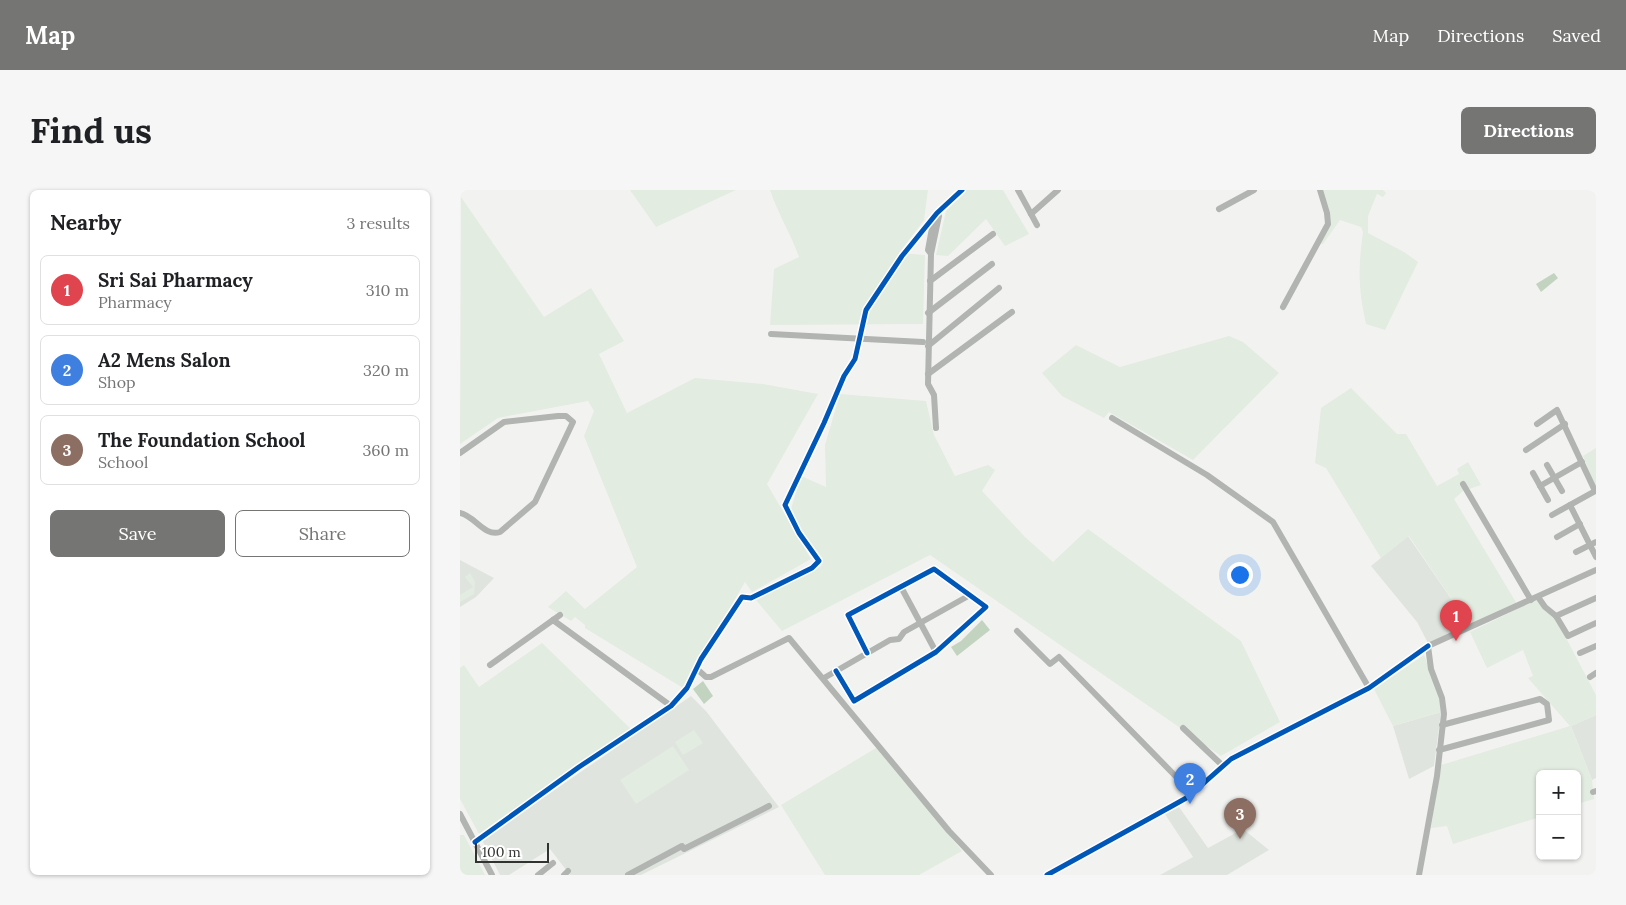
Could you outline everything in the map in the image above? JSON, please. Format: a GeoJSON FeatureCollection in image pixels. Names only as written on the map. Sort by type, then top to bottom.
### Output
{"type":"FeatureCollection","features":[{"type":"Feature","properties":{"kind":"street"},"geometry":{"type":"LineString","coordinates":[[475,842],[579,767],[671,706],[687,688],[701,659],[742,597],[751,598],[812,568],[819,561],[799,533],[785,505],[844,376],[855,359],[866,310],[902,256],[940,210],[962,190]]}},
{"type":"Feature","properties":{"kind":"street"},"geometry":{"type":"LineString","coordinates":[[1031,214],[1058,190]]}},
{"type":"Feature","properties":{"kind":"street"},"geometry":{"type":"LineString","coordinates":[[1219,209],[1254,190]]}},
{"type":"Feature","properties":{"kind":"street"},"geometry":{"type":"LineString","coordinates":[[1283,307],[1328,224],[1327,213],[1320,190]]}},
{"type":"Feature","properties":{"kind":"street"},"geometry":{"type":"LineString","coordinates":[[1020,191],[1037,226]]}},
{"type":"Feature","properties":{"kind":"street"},"geometry":{"type":"LineString","coordinates":[[936,428],[935,400],[928,388],[925,344],[931,254],[940,210]]}},
{"type":"Feature","properties":{"kind":"street"},"geometry":{"type":"LineString","coordinates":[[931,254],[928,250],[935,216]]}},
{"type":"Feature","properties":{"kind":"street"},"geometry":{"type":"LineString","coordinates":[[930,282],[993,234]]}},
{"type":"Feature","properties":{"kind":"street"},"geometry":{"type":"LineString","coordinates":[[928,314],[992,264]]}},
{"type":"Feature","properties":{"kind":"street"},"geometry":{"type":"LineString","coordinates":[[771,334],[925,344],[999,288]]}},
{"type":"Feature","properties":{"kind":"street"},"geometry":{"type":"LineString","coordinates":[[928,374],[1012,312]]}},
{"type":"Feature","properties":{"kind":"street"},"geometry":{"type":"LineString","coordinates":[[1536,424],[1557,410],[1595,491],[1552,515]]}},
{"type":"Feature","properties":{"kind":"street"},"geometry":{"type":"LineString","coordinates":[[460,453],[504,422],[566,416],[572,422],[535,502],[500,532],[494,534],[469,515],[460,513]]}},
{"type":"Feature","properties":{"kind":"street"},"geometry":{"type":"LineString","coordinates":[[1112,418],[1207,475],[1273,522],[1369,688]]}},
{"type":"Feature","properties":{"kind":"street"},"geometry":{"type":"LineString","coordinates":[[1526,450],[1565,424]]}},
{"type":"Feature","properties":{"kind":"street"},"geometry":{"type":"LineString","coordinates":[[1540,486],[1582,462]]}},
{"type":"Feature","properties":{"kind":"street"},"geometry":{"type":"LineString","coordinates":[[1547,465],[1562,491]]}},
{"type":"Feature","properties":{"kind":"street"},"geometry":{"type":"LineString","coordinates":[[1533,472],[1548,500]]}},
{"type":"Feature","properties":{"kind":"street"},"geometry":{"type":"LineString","coordinates":[[1463,484],[1531,600]]}},
{"type":"Feature","properties":{"kind":"street"},"geometry":{"type":"LineString","coordinates":[[1570,505],[1593,543],[1596,557]]}},
{"type":"Feature","properties":{"kind":"street"},"geometry":{"type":"LineString","coordinates":[[1557,536],[1580,524]]}},
{"type":"Feature","properties":{"kind":"street"},"geometry":{"type":"LineString","coordinates":[[1576,552],[1593,543]]}},
{"type":"Feature","properties":{"kind":"street"},"geometry":{"type":"LineString","coordinates":[[836,671],[854,701],[936,652],[986,607],[934,569],[848,615],[867,653]]}},
{"type":"Feature","properties":{"kind":"street"},"geometry":{"type":"LineString","coordinates":[[1047,875],[1172,806],[1192,793],[1223,766],[1248,750],[1369,688],[1428,646],[1596,570]]}},
{"type":"Feature","properties":{"kind":"street"},"geometry":{"type":"LineString","coordinates":[[901,587],[936,652]]}},
{"type":"Feature","properties":{"kind":"street"},"geometry":{"type":"LineString","coordinates":[[824,678],[890,640],[899,639],[904,632],[970,595]]}},
{"type":"Feature","properties":{"kind":"street"},"geometry":{"type":"LineString","coordinates":[[1538,597],[1545,607],[1556,616],[1568,636],[1596,623]]}},
{"type":"Feature","properties":{"kind":"street"},"geometry":{"type":"LineString","coordinates":[[1556,616],[1596,598]]}},
{"type":"Feature","properties":{"kind":"street"},"geometry":{"type":"LineString","coordinates":[[490,665],[560,615]]}},
{"type":"Feature","properties":{"kind":"street"},"geometry":{"type":"LineString","coordinates":[[553,620],[671,706]]}},
{"type":"Feature","properties":{"kind":"street"},"geometry":{"type":"LineString","coordinates":[[1017,631],[1050,664],[1059,657],[1192,793]]}},
{"type":"Feature","properties":{"kind":"street"},"geometry":{"type":"LineString","coordinates":[[697,669],[706,677],[711,676],[789,638],[949,831],[991,875]]}},
{"type":"Feature","properties":{"kind":"street"},"geometry":{"type":"LineString","coordinates":[[1419,875],[1437,776],[1442,725],[1442,698],[1431,669],[1428,646]]}},
{"type":"Feature","properties":{"kind":"street"},"geometry":{"type":"LineString","coordinates":[[1580,653],[1596,646]]}},
{"type":"Feature","properties":{"kind":"street"},"geometry":{"type":"LineString","coordinates":[[1439,750],[1549,720],[1547,704],[1544,700],[1540,699],[1442,725]]}},
{"type":"Feature","properties":{"kind":"street"},"geometry":{"type":"LineString","coordinates":[[1183,728],[1223,766]]}},
{"type":"Feature","properties":{"kind":"street"},"geometry":{"type":"LineString","coordinates":[[628,875],[682,846],[684,849],[768,806]]}},
{"type":"Feature","properties":{"kind":"street"},"geometry":{"type":"LineString","coordinates":[[460,814],[492,875]]}},
{"type":"Feature","properties":{"kind":"street"},"geometry":{"type":"LineString","coordinates":[[538,875],[553,862]]}},
{"type":"Feature","properties":{"kind":"shaded area"},"geometry":{"type":"Polygon","coordinates":[[[630,190],[736,190],[656,227],[630,190]]]}},
{"type":"Feature","properties":{"kind":"shaded area"},"geometry":{"type":"Polygon","coordinates":[[[770,190],[928,190],[924,220],[899,253],[925,255],[923,324],[770,325],[774,269],[799,257],[770,190]]]}},
{"type":"Feature","properties":{"kind":"shaded area"},"geometry":{"type":"Polygon","coordinates":[[[966,190],[1003,190],[1029,234],[1005,246],[986,219],[948,256],[936,255],[946,211],[966,190]]]}},
{"type":"Feature","properties":{"kind":"shaded area"},"geometry":{"type":"Polygon","coordinates":[[[1322,190],[1383,190],[1386,193],[1383,197],[1377,194],[1368,216],[1368,233],[1404,252],[1418,262],[1385,330],[1366,324],[1361,300],[1360,256],[1363,232],[1361,227],[1340,220],[1323,244],[1320,244],[1326,228],[1322,190]]]}},
{"type":"Feature","properties":{"kind":"shaded area"},"geometry":{"type":"Polygon","coordinates":[[[461,197],[544,317],[591,288],[624,341],[599,354],[627,413],[695,378],[763,384],[818,394],[767,484],[811,559],[752,592],[745,582],[683,688],[585,628],[585,625],[575,617],[571,621],[548,607],[566,591],[585,609],[637,567],[584,436],[594,411],[588,401],[498,418],[460,444],[461,197]]]}},
{"type":"Feature","properties":{"kind":"shaded area"},"geometry":{"type":"Polygon","coordinates":[[[1554,273],[1558,278],[1541,292],[1536,284],[1554,273]]]}},
{"type":"Feature","properties":{"kind":"shaded area"},"geometry":{"type":"Polygon","coordinates":[[[1229,336],[1243,342],[1279,373],[1193,460],[1109,412],[1104,418],[1062,396],[1042,373],[1076,345],[1120,367],[1229,336]]]}},
{"type":"Feature","properties":{"kind":"shaded area"},"geometry":{"type":"Polygon","coordinates":[[[1351,388],[1397,434],[1406,434],[1437,486],[1459,474],[1457,469],[1468,462],[1481,485],[1463,491],[1454,499],[1517,604],[1469,625],[1409,536],[1381,558],[1326,468],[1315,463],[1321,408],[1351,388]]]}},
{"type":"Feature","properties":{"kind":"shaded area"},"geometry":{"type":"Polygon","coordinates":[[[840,394],[926,401],[934,435],[955,476],[988,465],[995,470],[982,491],[1025,537],[1053,562],[1088,529],[1241,641],[1280,722],[1221,756],[930,555],[782,631],[756,600],[821,566],[823,559],[801,529],[791,509],[801,476],[826,487],[825,445],[840,394]]]}},
{"type":"Feature","properties":{"kind":"shaded area"},"geometry":{"type":"Polygon","coordinates":[[[1596,448],[1596,488],[1583,456],[1596,448]]]}},
{"type":"Feature","properties":{"kind":"shaded area"},"geometry":{"type":"Polygon","coordinates":[[[1408,536],[1469,625],[1428,643],[1417,622],[1371,566],[1408,536]]]}},
{"type":"Feature","properties":{"kind":"shaded area"},"geometry":{"type":"Polygon","coordinates":[[[460,560],[494,578],[476,597],[460,607],[460,560]]]}},
{"type":"Feature","properties":{"kind":"shaded area"},"geometry":{"type":"Polygon","coordinates":[[[470,573],[475,582],[474,594],[460,602],[460,595],[473,587],[465,577],[470,573]]]}},
{"type":"Feature","properties":{"kind":"shaded area"},"geometry":{"type":"Polygon","coordinates":[[[1536,600],[1546,612],[1555,617],[1596,695],[1596,715],[1571,726],[1592,780],[1594,799],[1581,803],[1581,770],[1536,770],[1536,818],[1453,844],[1447,826],[1431,828],[1441,765],[1570,726],[1528,678],[1533,676],[1523,650],[1487,668],[1470,632],[1536,600]]]}},
{"type":"Feature","properties":{"kind":"shaded area"},"geometry":{"type":"Polygon","coordinates":[[[982,620],[990,630],[957,656],[951,647],[961,641],[982,620]]]}},
{"type":"Feature","properties":{"kind":"shaded area"},"geometry":{"type":"Polygon","coordinates":[[[542,643],[631,729],[479,834],[460,799],[460,668],[464,665],[479,687],[542,643]]]}},
{"type":"Feature","properties":{"kind":"shaded area"},"geometry":{"type":"Polygon","coordinates":[[[1424,655],[1439,695],[1441,712],[1393,726],[1374,689],[1424,655]]]}},
{"type":"Feature","properties":{"kind":"shaded area"},"geometry":{"type":"Polygon","coordinates":[[[703,681],[713,696],[704,704],[693,689],[703,681]]]}},
{"type":"Feature","properties":{"kind":"shaded area"},"geometry":{"type":"Polygon","coordinates":[[[691,696],[706,711],[779,807],[641,875],[570,875],[550,849],[509,875],[500,875],[482,840],[691,696]]]}},
{"type":"Feature","properties":{"kind":"shaded area"},"geometry":{"type":"Polygon","coordinates":[[[1441,712],[1434,766],[1409,779],[1393,726],[1441,712]]]}},
{"type":"Feature","properties":{"kind":"shaded area"},"geometry":{"type":"Polygon","coordinates":[[[1596,715],[1596,778],[1592,780],[1571,726],[1596,715]]]}},
{"type":"Feature","properties":{"kind":"shaded area"},"geometry":{"type":"Polygon","coordinates":[[[694,730],[703,743],[683,755],[675,742],[694,730]]]}},
{"type":"Feature","properties":{"kind":"shaded area"},"geometry":{"type":"Polygon","coordinates":[[[673,746],[689,770],[636,804],[620,780],[673,746]]]}},
{"type":"Feature","properties":{"kind":"shaded area"},"geometry":{"type":"Polygon","coordinates":[[[876,748],[962,851],[919,875],[825,875],[781,805],[876,748]]]}},
{"type":"Feature","properties":{"kind":"shaded area"},"geometry":{"type":"Polygon","coordinates":[[[1179,807],[1208,848],[1243,829],[1269,850],[1227,875],[1160,875],[1193,857],[1165,814],[1179,807]]]}},
{"type":"Feature","properties":{"kind":"shaded area"},"geometry":{"type":"Polygon","coordinates":[[[460,835],[464,835],[485,875],[460,875],[460,835]]]}},
{"type":"Feature","properties":{"kind":"cycle path"},"geometry":{"type":"LineString","coordinates":[[475,842],[579,767],[671,706],[687,688],[701,659],[742,597],[751,598],[812,568],[819,561],[799,533],[785,505],[844,376],[855,359],[866,310],[902,256],[937,213],[962,190]]}},
{"type":"Feature","properties":{"kind":"cycle path"},"geometry":{"type":"LineString","coordinates":[[836,671],[854,701],[936,652],[986,607],[934,569],[848,615],[867,653]]}},
{"type":"Feature","properties":{"kind":"cycle path"},"geometry":{"type":"LineString","coordinates":[[1047,875],[1188,797],[1231,759],[1369,688],[1428,646]]}},
{"type":"Feature","properties":{"kind":"place","name":"Sri Sai Pharmacy"},"geometry":{"type":"Point","coordinates":[1456,641]}},
{"type":"Feature","properties":{"kind":"place","name":"A2 Mens Salon"},"geometry":{"type":"Point","coordinates":[1190,804]}},
{"type":"Feature","properties":{"kind":"place","name":"The Foundation School"},"geometry":{"type":"Point","coordinates":[1240,839]}}]}
